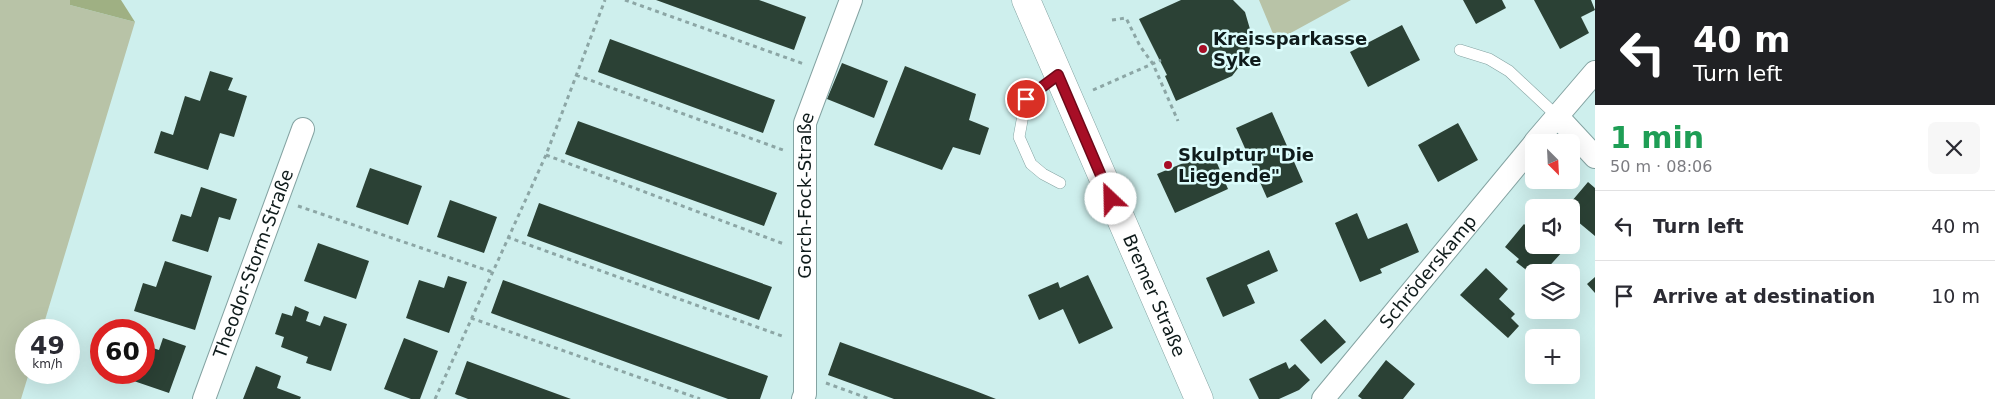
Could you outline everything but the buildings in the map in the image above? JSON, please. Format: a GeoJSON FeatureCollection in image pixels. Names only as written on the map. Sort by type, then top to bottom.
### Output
{"type":"FeatureCollection","features":[{"type":"Feature","properties":{"kind":"main road","name":"Bremer Straße"},"geometry":{"type":"LineString","coordinates":[[1026,0],[1199,399]]}},
{"type":"Feature","properties":{"kind":"street","name":"Gorch-Fock-Straße"},"geometry":{"type":"LineString","coordinates":[[803,399],[805,375],[805,123],[851,0]]}},
{"type":"Feature","properties":{"kind":"street","name":"Schröderskamp"},"geometry":{"type":"LineString","coordinates":[[1541,134],[1595,72]]}},
{"type":"Feature","properties":{"kind":"street"},"geometry":{"type":"LineString","coordinates":[[1556,116],[1595,157]]}},
{"type":"Feature","properties":{"kind":"street","name":"Theodor-Storm-Straße"},"geometry":{"type":"LineString","coordinates":[[204,399],[303,129]]}},
{"type":"Feature","properties":{"kind":"street","name":"Schröderskamp"},"geometry":{"type":"LineString","coordinates":[[1323,399],[1525,154]]}},
{"type":"Feature","properties":{"kind":"lane"},"geometry":{"type":"LineString","coordinates":[[1460,50],[1489,60],[1509,71],[1556,116]]}},
{"type":"Feature","properties":{"kind":"lane"},"geometry":{"type":"LineString","coordinates":[[1058,75],[1026,99],[1019,137],[1031,164],[1043,174],[1060,183]]}},
{"type":"Feature","properties":{"kind":"path"},"geometry":{"type":"LineString","coordinates":[[436,399],[507,237],[546,155],[606,0]]}},
{"type":"Feature","properties":{"kind":"path"},"geometry":{"type":"LineString","coordinates":[[625,0],[825,71]]}},
{"type":"Feature","properties":{"kind":"path"},"geometry":{"type":"LineString","coordinates":[[1112,20],[1126,18],[1140,46],[1153,64],[1178,121]]}},
{"type":"Feature","properties":{"kind":"path"},"geometry":{"type":"LineString","coordinates":[[1091,91],[1161,60]]}},
{"type":"Feature","properties":{"kind":"path"},"geometry":{"type":"LineString","coordinates":[[576,76],[778,149],[805,155]]}},
{"type":"Feature","properties":{"kind":"path"},"geometry":{"type":"LineString","coordinates":[[546,155],[780,243],[805,248]]}},
{"type":"Feature","properties":{"kind":"path"},"geometry":{"type":"LineString","coordinates":[[277,199],[492,272]]}},
{"type":"Feature","properties":{"kind":"path"},"geometry":{"type":"LineString","coordinates":[[507,237],[782,336],[805,339]]}},
{"type":"Feature","properties":{"kind":"path"},"geometry":{"type":"LineString","coordinates":[[471,318],[700,399]]}},
{"type":"Feature","properties":{"kind":"path"},"geometry":{"type":"LineString","coordinates":[[805,375],[870,399]]}},
{"type":"Feature","properties":{"kind":"green space"},"geometry":{"type":"Polygon","coordinates":[[[0,0],[70,0],[70,5],[135,22],[45,319],[15,319],[15,384],[26,384],[21,399],[0,399],[0,0]]]}},
{"type":"Feature","properties":{"kind":"green space"},"geometry":{"type":"Polygon","coordinates":[[[70,0],[121,0],[135,22],[70,5],[70,0]]]}},
{"type":"Feature","properties":{"kind":"green space"},"geometry":{"type":"Polygon","coordinates":[[[1259,0],[1351,0],[1276,41],[1259,0]]]}},
{"type":"Feature","properties":{"kind":"place","name":"Kreissparkasse Syke"},"geometry":{"type":"Point","coordinates":[1203,49]}},
{"type":"Feature","properties":{"kind":"place","name":"Skulptur \"Die Liegende\""},"geometry":{"type":"Point","coordinates":[1168,165]}},
{"type":"Feature","properties":{"kind":"route"},"geometry":{"type":"LineString","coordinates":[[1026,99],[1058,75],[1111,199]]}}]}
